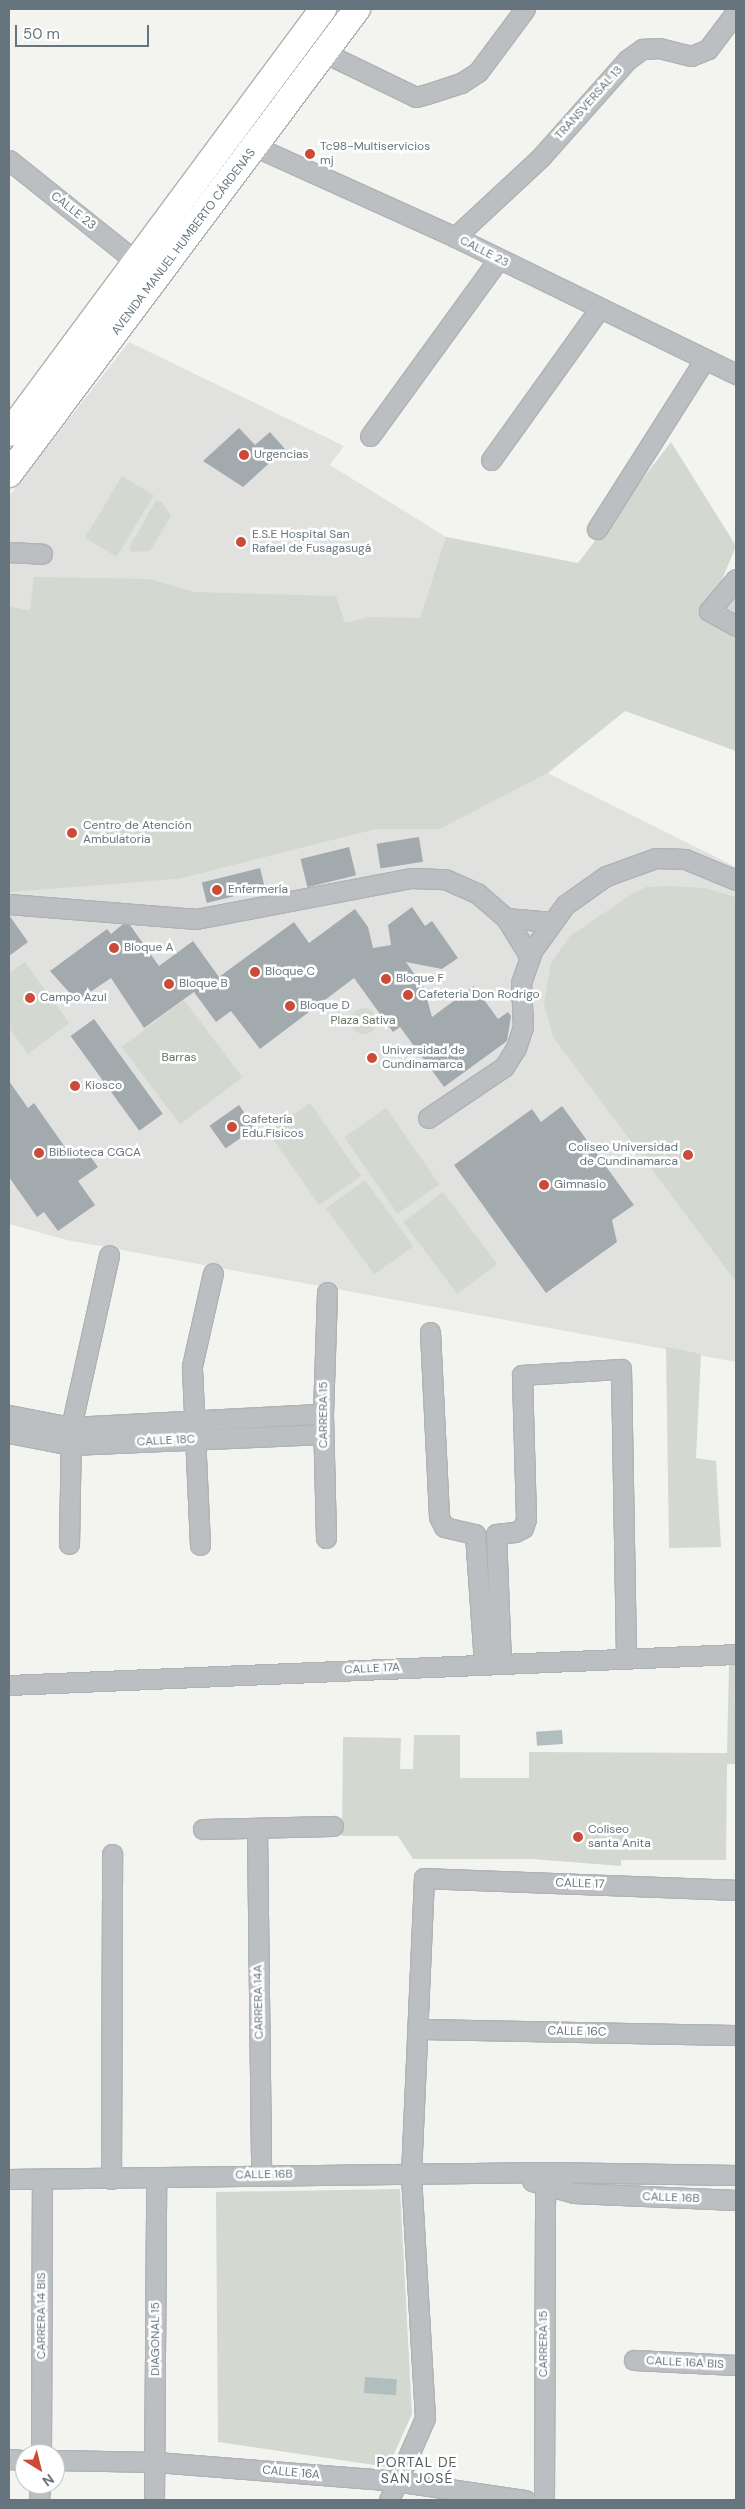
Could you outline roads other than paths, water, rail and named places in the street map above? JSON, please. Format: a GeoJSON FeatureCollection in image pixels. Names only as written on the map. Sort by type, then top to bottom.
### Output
{"type":"FeatureCollection","features":[{"type":"Feature","properties":{"kind":"main road","name":"AVENIDA MANUEL HUMBERTO CÁRDENAS"},"geometry":{"type":"LineString","coordinates":[[9,433],[323,9]]}},
{"type":"Feature","properties":{"kind":"main road","name":"AVENIDA MANUEL HUMBERTO CÁRDENAS"},"geometry":{"type":"LineString","coordinates":[[9,474],[256,147],[357,9]]}},
{"type":"Feature","properties":{"kind":"street"},"geometry":{"type":"LineString","coordinates":[[325,53],[416,96],[427,94],[461,83],[478,72],[525,9]]}},
{"type":"Feature","properties":{"kind":"street","name":"TRANSVERSAL 13"},"geometry":{"type":"LineString","coordinates":[[455,238],[541,156],[627,60],[642,49],[659,48],[691,56],[708,49],[736,12]]}},
{"type":"Feature","properties":{"kind":"street","name":"CALLE 23"},"geometry":{"type":"LineString","coordinates":[[230,135],[455,238],[736,374]]}},
{"type":"Feature","properties":{"kind":"street","name":"CALLE 23"},"geometry":{"type":"LineString","coordinates":[[9,160],[137,262]]}},
{"type":"Feature","properties":{"kind":"street"},"geometry":{"type":"LineString","coordinates":[[370,436],[498,260]]}},
{"type":"Feature","properties":{"kind":"street"},"geometry":{"type":"LineString","coordinates":[[491,460],[600,308]]}},
{"type":"Feature","properties":{"kind":"street"},"geometry":{"type":"LineString","coordinates":[[597,530],[705,359]]}},
{"type":"Feature","properties":{"kind":"street"},"geometry":{"type":"LineString","coordinates":[[9,552],[42,554]]}},
{"type":"Feature","properties":{"kind":"street"},"geometry":{"type":"LineString","coordinates":[[736,580],[709,610],[736,626]]}},
{"type":"Feature","properties":{"kind":"street"},"geometry":{"type":"LineString","coordinates":[[428,1118],[504,1067],[516,1048],[523,1028],[521,984],[530,957],[565,905],[606,876],[656,858],[685,859],[736,880]]}},
{"type":"Feature","properties":{"kind":"street"},"geometry":{"type":"LineString","coordinates":[[9,904],[196,919],[411,878],[445,879],[477,893],[506,918],[530,957]]}},
{"type":"Feature","properties":{"kind":"street"},"geometry":{"type":"LineString","coordinates":[[506,918],[552,922]]}},
{"type":"Feature","properties":{"kind":"street"},"geometry":{"type":"LineString","coordinates":[[69,1544],[71,1436],[109,1255]]}},
{"type":"Feature","properties":{"kind":"street"},"geometry":{"type":"LineString","coordinates":[[200,1545],[193,1431],[192,1366],[214,1273]]}},
{"type":"Feature","properties":{"kind":"street","name":"CARRERA 15"},"geometry":{"type":"LineString","coordinates":[[326,1538],[322,1414],[328,1292]]}},
{"type":"Feature","properties":{"kind":"street"},"geometry":{"type":"LineString","coordinates":[[430,1332],[439,1517],[444,1527],[475,1534],[492,1663]]}},
{"type":"Feature","properties":{"kind":"street"},"geometry":{"type":"LineString","coordinates":[[492,1663],[496,1534],[515,1532],[523,1528],[526,1519],[522,1375],[621,1369],[626,1659]]}},
{"type":"Feature","properties":{"kind":"street","name":"CALLE 18C"},"geometry":{"type":"LineString","coordinates":[[193,1431],[322,1414]]}},
{"type":"Feature","properties":{"kind":"street","name":"CALLE 18C"},"geometry":{"type":"LineString","coordinates":[[9,1415],[71,1436]]}},
{"type":"Feature","properties":{"kind":"street","name":"CALLE 18C"},"geometry":{"type":"LineString","coordinates":[[9,1433],[71,1436],[193,1431],[323,1434]]}},
{"type":"Feature","properties":{"kind":"street","name":"CALLE 17A"},"geometry":{"type":"LineString","coordinates":[[9,1685],[736,1654]]}},
{"type":"Feature","properties":{"kind":"street"},"geometry":{"type":"LineString","coordinates":[[203,1829],[257,1830],[333,1826]]}},
{"type":"Feature","properties":{"kind":"street","name":"CARRERA 14A"},"geometry":{"type":"LineString","coordinates":[[257,1830],[261,2175]]}},
{"type":"Feature","properties":{"kind":"street"},"geometry":{"type":"LineString","coordinates":[[111,2179],[112,1854]]}},
{"type":"Feature","properties":{"kind":"street","name":"CALLE 17"},"geometry":{"type":"LineString","coordinates":[[418,2029],[424,1878],[736,1890]]}},
{"type":"Feature","properties":{"kind":"street"},"geometry":{"type":"LineString","coordinates":[[389,2500],[395,2481],[425,2418],[411,2176],[418,2029]]}},
{"type":"Feature","properties":{"kind":"street","name":"CALLE 16C"},"geometry":{"type":"LineString","coordinates":[[418,2029],[736,2035]]}},
{"type":"Feature","properties":{"kind":"street","name":"CALLE 16B"},"geometry":{"type":"LineString","coordinates":[[9,2179],[111,2179],[261,2175],[411,2176],[520,2174],[544,2179],[736,2175]]}},
{"type":"Feature","properties":{"kind":"street","name":"DIAGONAL 15"},"geometry":{"type":"LineString","coordinates":[[154,2500],[156,2462],[156,2178]]}},
{"type":"Feature","properties":{"kind":"street","name":"CARRERA 14 BIS"},"geometry":{"type":"LineString","coordinates":[[41,2444],[42,2179]]}},
{"type":"Feature","properties":{"kind":"street","name":"CARRERA 15"},"geometry":{"type":"LineString","coordinates":[[544,2179],[544,2500]]}},
{"type":"Feature","properties":{"kind":"street","name":"CALLE 16B"},"geometry":{"type":"LineString","coordinates":[[544,2179],[574,2194],[736,2200]]}},
{"type":"Feature","properties":{"kind":"street","name":"CALLE 16A BIS"},"geometry":{"type":"LineString","coordinates":[[634,2360],[736,2365]]}},
{"type":"Feature","properties":{"kind":"street","name":"CALLE 16A"},"geometry":{"type":"LineString","coordinates":[[65,2460],[156,2462],[395,2481],[526,2500]]}},
{"type":"Feature","properties":{"kind":"place","name":"Tc98-Multiservicios mj"},"geometry":{"type":"Point","coordinates":[310,154]}},
{"type":"Feature","properties":{"kind":"place","name":"Urgencias"},"geometry":{"type":"Point","coordinates":[244,455]}},
{"type":"Feature","properties":{"kind":"place","name":"E.S.E Hospital San Rafael de Fusagasugá"},"geometry":{"type":"Point","coordinates":[241,542]}},
{"type":"Feature","properties":{"kind":"place","name":"Centro de Atención Ambulatoria"},"geometry":{"type":"Point","coordinates":[72,833]}},
{"type":"Feature","properties":{"kind":"place","name":"Enfermería"},"geometry":{"type":"Point","coordinates":[217,890]}},
{"type":"Feature","properties":{"kind":"place","name":"Bloque A"},"geometry":{"type":"Point","coordinates":[114,948]}},
{"type":"Feature","properties":{"kind":"place","name":"Bloque C"},"geometry":{"type":"Point","coordinates":[255,972]}},
{"type":"Feature","properties":{"kind":"place","name":"Bloque F"},"geometry":{"type":"Point","coordinates":[386,979]}},
{"type":"Feature","properties":{"kind":"place","name":"Bloque B"},"geometry":{"type":"Point","coordinates":[169,984]}},
{"type":"Feature","properties":{"kind":"place","name":"Cafeteria Don Rodrigo"},"geometry":{"type":"Point","coordinates":[408,995]}},
{"type":"Feature","properties":{"kind":"place","name":"Campo Azul"},"geometry":{"type":"Point","coordinates":[30,998]}},
{"type":"Feature","properties":{"kind":"place","name":"Bloque D"},"geometry":{"type":"Point","coordinates":[290,1006]}},
{"type":"Feature","properties":{"kind":"place","name":"Universidad de Cundinamarca"},"geometry":{"type":"Point","coordinates":[372,1058]}},
{"type":"Feature","properties":{"kind":"place","name":"Kiosco"},"geometry":{"type":"Point","coordinates":[75,1086]}},
{"type":"Feature","properties":{"kind":"place","name":"Cafetería Edu.Fisicos"},"geometry":{"type":"Point","coordinates":[232,1127]}},
{"type":"Feature","properties":{"kind":"place","name":"Biblioteca CGCA"},"geometry":{"type":"Point","coordinates":[39,1153]}},
{"type":"Feature","properties":{"kind":"place","name":"Coliseo Universidad de Cundinamarca"},"geometry":{"type":"Point","coordinates":[688,1155]}},
{"type":"Feature","properties":{"kind":"place","name":"Gimnasio"},"geometry":{"type":"Point","coordinates":[544,1185]}},
{"type":"Feature","properties":{"kind":"place","name":"Coliseo santa Anita"},"geometry":{"type":"Point","coordinates":[578,1837]}},
{"type":"Feature","properties":{"kind":"district","name":"PORTAL DE SAN JOSÉ"},"geometry":{"type":"Point","coordinates":[417,2470]}},
{"type":"Feature","properties":{"kind":"park label","name":"Plaza Sativa"},"geometry":{"type":"Point","coordinates":[363,1021]}},
{"type":"Feature","properties":{"kind":"park label","name":"Barras"},"geometry":{"type":"Point","coordinates":[179,1058]}}]}
